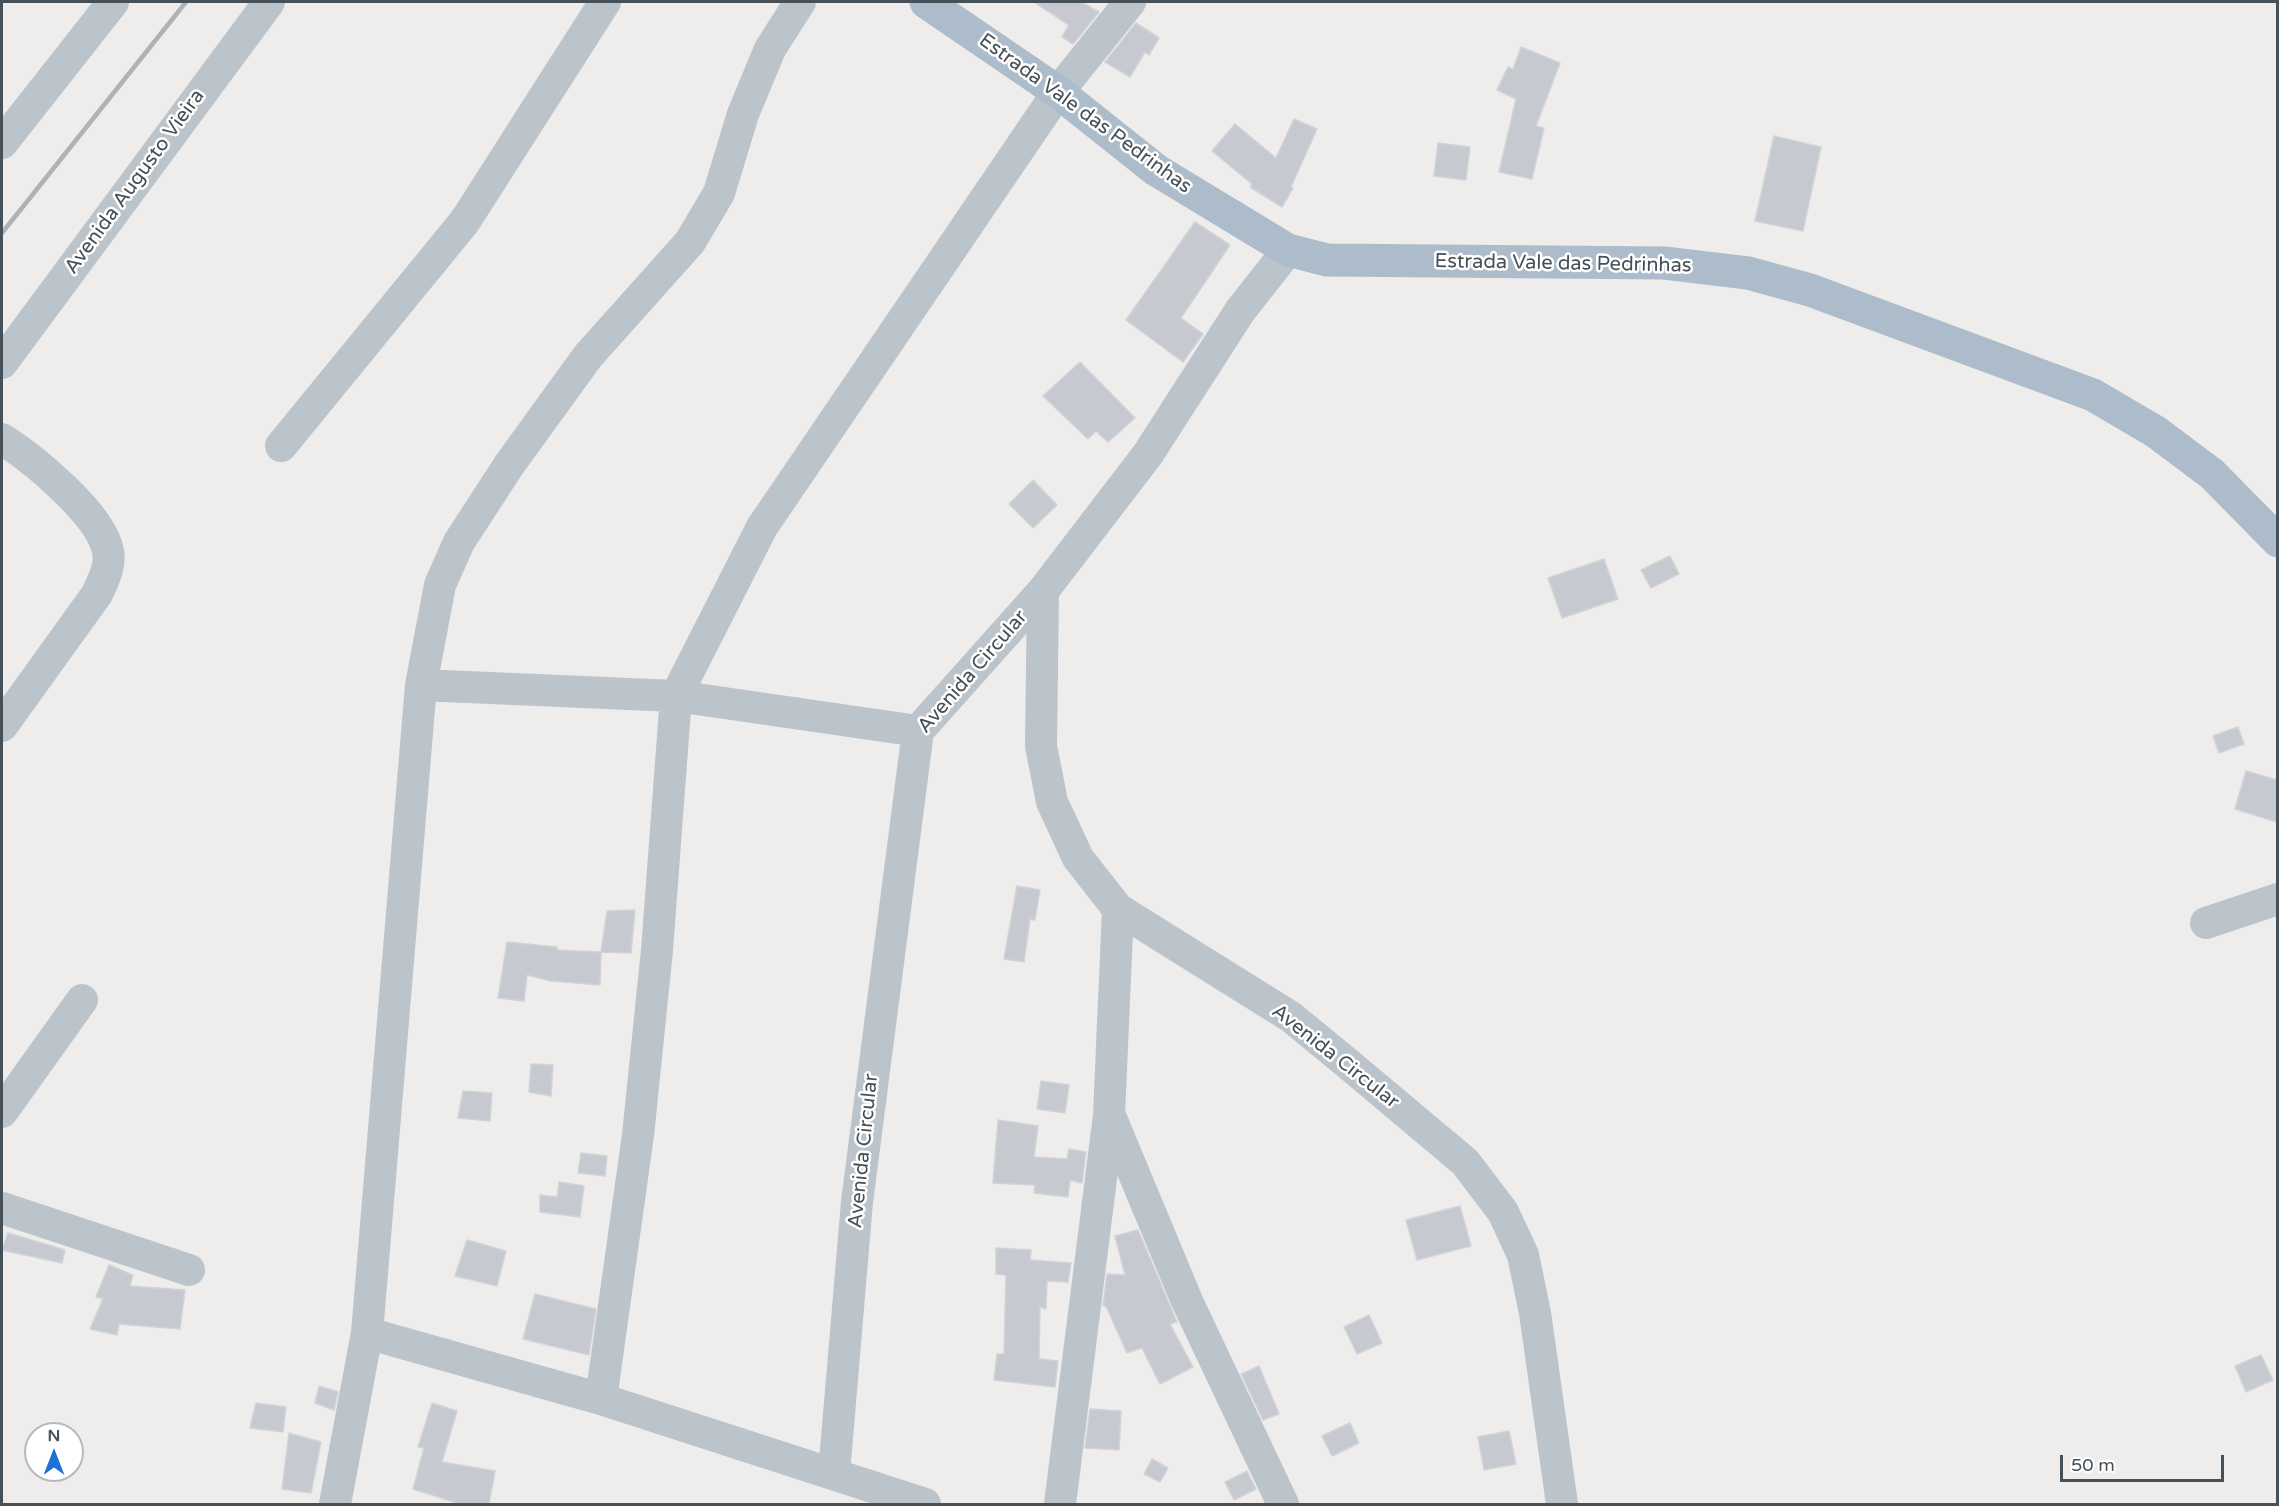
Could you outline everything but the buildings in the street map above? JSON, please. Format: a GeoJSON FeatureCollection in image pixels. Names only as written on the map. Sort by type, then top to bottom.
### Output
{"type":"FeatureCollection","features":[{"type":"Feature","properties":{"kind":"main road","name":"Estrada Vale das Pedrinhas"},"geometry":{"type":"LineString","coordinates":[[926,2],[1058,92],[1156,170],[1288,250],[1327,260],[1664,262],[1748,273],[1810,290],[2093,395],[2156,432],[2212,474],[2277,541]]}},
{"type":"Feature","properties":{"kind":"street"},"geometry":{"type":"LineString","coordinates":[[2,143],[113,2]]}},
{"type":"Feature","properties":{"kind":"street","name":"Avenida Augusto Vieira"},"geometry":{"type":"LineString","coordinates":[[2,363],[268,2]]}},
{"type":"Feature","properties":{"kind":"street"},"geometry":{"type":"LineString","coordinates":[[281,446],[465,221],[605,2]]}},
{"type":"Feature","properties":{"kind":"street"},"geometry":{"type":"LineString","coordinates":[[335,1504],[366,1333],[421,685],[440,585],[459,542],[509,465],[588,356],[690,242],[719,194],[743,114],[770,49],[800,2]]}},
{"type":"Feature","properties":{"kind":"street"},"geometry":{"type":"LineString","coordinates":[[601,1399],[638,1135],[655,973],[676,696],[762,527],[1058,92],[1130,2]]}},
{"type":"Feature","properties":{"kind":"street","name":"Avenida Circular"},"geometry":{"type":"LineString","coordinates":[[834,1473],[857,1202],[918,730],[1043,591],[1148,454],[1240,311],[1288,250]]}},
{"type":"Feature","properties":{"kind":"street"},"geometry":{"type":"LineString","coordinates":[[2,439],[53,478],[98,525],[109,552],[106,575],[97,594],[2,726]]}},
{"type":"Feature","properties":{"kind":"street","name":"Avenida Circular"},"geometry":{"type":"LineString","coordinates":[[1043,591],[1041,746],[1052,802],[1078,858],[1118,909],[1291,1017],[1465,1162],[1503,1212],[1523,1255],[1535,1313],[1562,1504]]}},
{"type":"Feature","properties":{"kind":"street"},"geometry":{"type":"LineString","coordinates":[[421,685],[676,696],[918,730]]}},
{"type":"Feature","properties":{"kind":"street"},"geometry":{"type":"LineString","coordinates":[[2206,923],[2277,899]]}},
{"type":"Feature","properties":{"kind":"street"},"geometry":{"type":"LineString","coordinates":[[1060,1504],[1109,1115],[1118,909]]}},
{"type":"Feature","properties":{"kind":"street"},"geometry":{"type":"LineString","coordinates":[[2,1112],[82,1000]]}},
{"type":"Feature","properties":{"kind":"street"},"geometry":{"type":"LineString","coordinates":[[1109,1115],[1187,1301],[1283,1504]]}},
{"type":"Feature","properties":{"kind":"street"},"geometry":{"type":"LineString","coordinates":[[2,1208],[189,1270]]}},
{"type":"Feature","properties":{"kind":"street"},"geometry":{"type":"LineString","coordinates":[[366,1333],[601,1399],[924,1504]]}},
{"type":"Feature","properties":{"kind":"railway"},"geometry":{"type":"LineString","coordinates":[[2,233],[186,2]]}}]}
